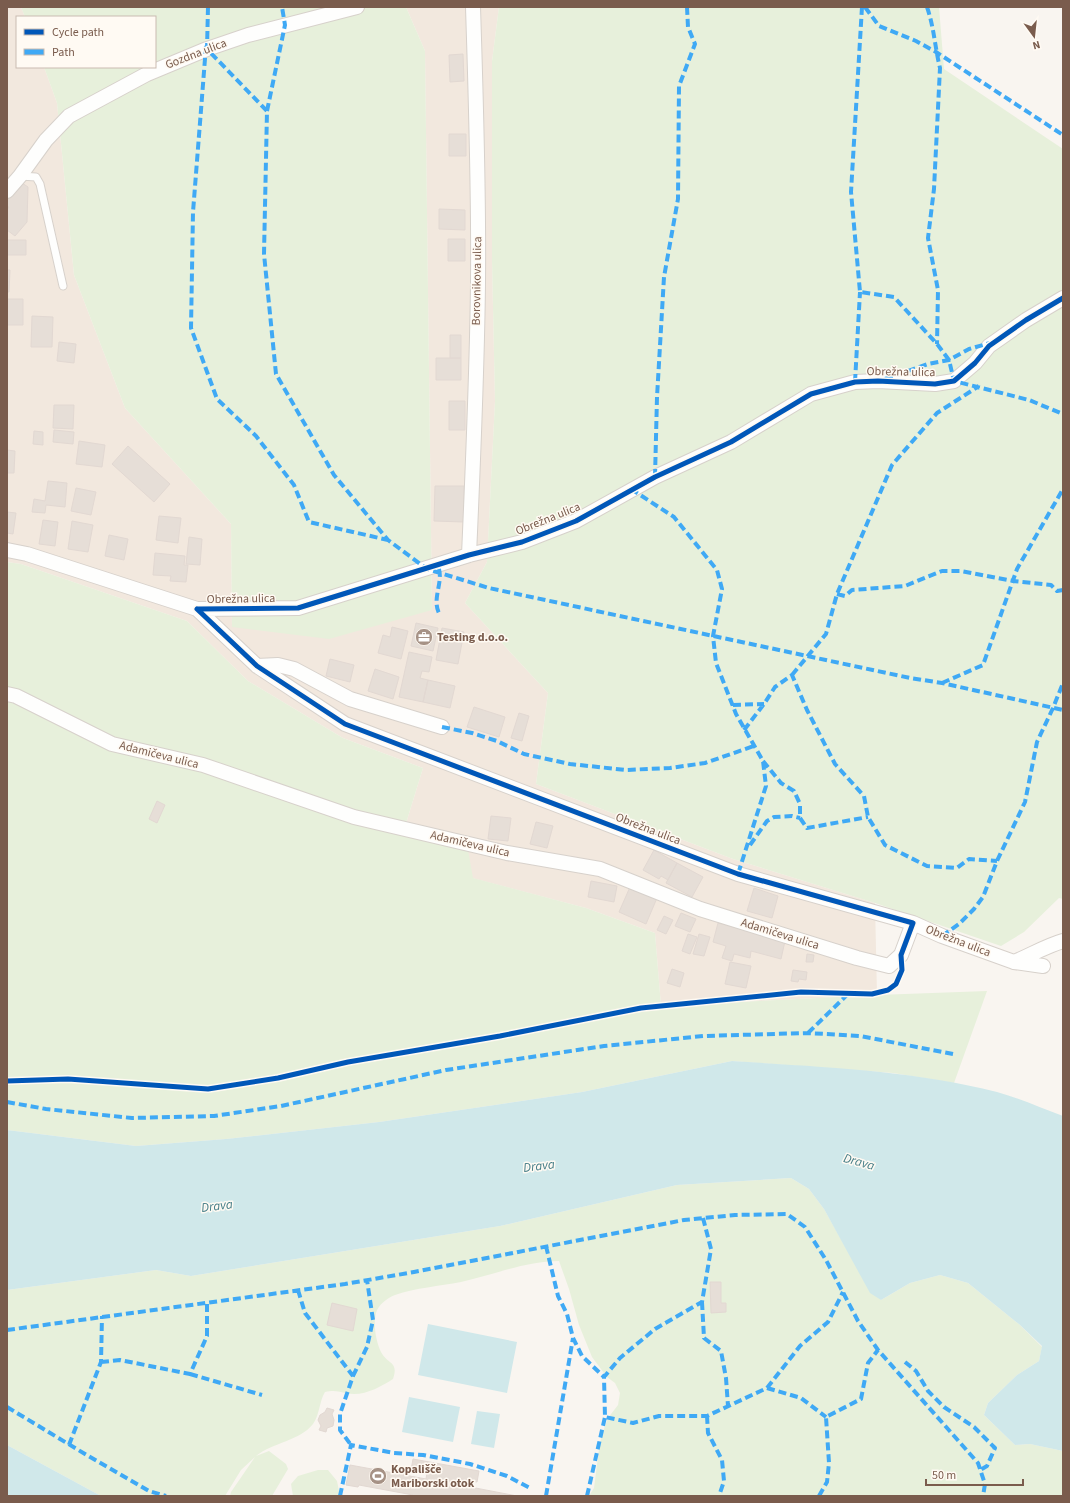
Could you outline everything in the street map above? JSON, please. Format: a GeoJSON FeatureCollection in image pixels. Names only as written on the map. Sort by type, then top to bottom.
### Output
{"type":"FeatureCollection","features":[{"type":"Feature","properties":{"kind":"street","name":"Gozdna ulica"},"geometry":{"type":"LineString","coordinates":[[7,191],[20,176],[46,140],[69,116],[147,74],[206,48],[241,37],[357,7]]}},
{"type":"Feature","properties":{"kind":"street","name":"Borovnikova ulica"},"geometry":{"type":"LineString","coordinates":[[469,555],[474,451],[478,282],[474,7]]}},
{"type":"Feature","properties":{"kind":"street","name":"Obrežna ulica"},"geometry":{"type":"LineString","coordinates":[[7,550],[34,556],[197,609],[298,608],[469,555],[522,542],[576,521],[655,477],[731,442],[811,394],[855,382],[878,381],[936,384],[954,381],[975,363],[989,346],[1026,320],[1063,298]]}},
{"type":"Feature","properties":{"kind":"street","name":"Obrežna ulica"},"geometry":{"type":"LineString","coordinates":[[197,609],[258,666],[345,724],[738,874],[913,922],[942,936],[1014,962],[1043,966]]}},
{"type":"Feature","properties":{"kind":"street"},"geometry":{"type":"LineString","coordinates":[[258,666],[278,665],[294,669],[350,699],[442,727]]}},
{"type":"Feature","properties":{"kind":"street","name":"Adamičeva ulica"},"geometry":{"type":"LineString","coordinates":[[7,694],[16,696],[112,744],[203,765],[354,817],[507,853],[600,868],[700,909],[857,958],[889,966],[901,955],[913,922]]}},
{"type":"Feature","properties":{"kind":"street"},"geometry":{"type":"LineString","coordinates":[[1014,962],[1063,941]]}},
{"type":"Feature","properties":{"kind":"lane"},"geometry":{"type":"LineString","coordinates":[[20,176],[36,178],[40,184],[63,286]]}},
{"type":"Feature","properties":{"kind":"shaded area"},"geometry":{"type":"Polygon","coordinates":[[[7,7],[21,7],[25,16],[16,16],[16,68],[44,68],[57,103],[74,275],[125,408],[231,524],[232,627],[432,610],[425,51],[406,7],[499,7],[492,61],[492,261],[495,401],[487,562],[465,603],[548,693],[536,784],[733,859],[875,903],[877,995],[661,1006],[655,933],[586,908],[472,878],[403,833],[423,768],[343,738],[248,681],[187,621],[21,564],[7,562],[7,7]]]}},
{"type":"Feature","properties":{"kind":"green space"},"geometry":{"type":"Polygon","coordinates":[[[21,7],[406,7],[425,51],[432,610],[329,639],[232,627],[231,524],[125,408],[74,275],[57,103],[44,68],[156,68],[156,16],[25,16],[21,7]]]}},
{"type":"Feature","properties":{"kind":"green space"},"geometry":{"type":"Polygon","coordinates":[[[499,7],[939,7],[944,69],[1063,149],[1063,899],[1059,898],[1024,932],[1001,946],[875,903],[733,859],[536,784],[548,693],[465,603],[487,562],[495,401],[492,261],[492,61],[499,7]]]}},
{"type":"Feature","properties":{"kind":"green space"},"geometry":{"type":"Polygon","coordinates":[[[7,562],[21,564],[187,621],[248,681],[343,738],[423,768],[403,833],[468,850],[473,878],[586,908],[655,933],[661,1006],[987,991],[954,1083],[893,1073],[732,1061],[582,1092],[379,1122],[226,1139],[136,1146],[7,1130],[7,562]]]}},
{"type":"Feature","properties":{"kind":"green space"},"geometry":{"type":"Polygon","coordinates":[[[791,1178],[809,1189],[824,1209],[846,1248],[881,1300],[910,1283],[940,1275],[968,1283],[1020,1325],[1042,1347],[1039,1361],[1017,1375],[988,1403],[984,1415],[1015,1445],[1030,1444],[1063,1451],[1063,1496],[589,1496],[594,1488],[602,1434],[608,1418],[618,1405],[620,1393],[615,1383],[607,1377],[592,1357],[579,1325],[559,1261],[534,1263],[461,1282],[428,1287],[395,1295],[383,1302],[376,1313],[376,1333],[381,1352],[394,1366],[395,1369],[393,1379],[375,1389],[359,1394],[350,1394],[337,1391],[325,1392],[315,1420],[308,1429],[294,1438],[270,1448],[256,1456],[269,1451],[286,1464],[288,1469],[272,1496],[230,1496],[231,1492],[255,1457],[241,1470],[225,1496],[101,1496],[7,1445],[7,1290],[156,1270],[191,1276],[500,1226],[677,1185],[791,1178]]]}},
{"type":"Feature","properties":{"kind":"green space"},"geometry":{"type":"Polygon","coordinates":[[[318,1470],[328,1470],[337,1481],[340,1496],[293,1496],[291,1484],[298,1476],[318,1470]]]}},
{"type":"Feature","properties":{"kind":"water","name":"Drava"},"geometry":{"type":"Polygon","coordinates":[[[732,1061],[866,1070],[932,1079],[997,1092],[1063,1116],[1063,1451],[1030,1444],[1015,1445],[984,1415],[988,1403],[1017,1375],[1039,1361],[1042,1346],[1020,1325],[968,1283],[940,1275],[910,1283],[881,1300],[870,1293],[824,1209],[809,1189],[791,1178],[677,1185],[500,1226],[191,1276],[156,1270],[7,1290],[7,1130],[136,1146],[226,1139],[379,1122],[582,1092],[732,1061]]]}},
{"type":"Feature","properties":{"kind":"water"},"geometry":{"type":"Polygon","coordinates":[[[428,1324],[517,1342],[507,1393],[418,1375],[428,1324]]]}},
{"type":"Feature","properties":{"kind":"water"},"geometry":{"type":"Polygon","coordinates":[[[409,1397],[460,1407],[453,1442],[402,1432],[409,1397]]]}},
{"type":"Feature","properties":{"kind":"water"},"geometry":{"type":"Polygon","coordinates":[[[477,1411],[500,1414],[494,1448],[471,1444],[477,1411]]]}},
{"type":"Feature","properties":{"kind":"water"},"geometry":{"type":"Polygon","coordinates":[[[7,1445],[101,1496],[7,1496],[7,1445]]]}},
{"type":"Feature","properties":{"kind":"building"},"geometry":{"type":"Polygon","coordinates":[[[463,54],[464,81],[450,82],[449,55],[463,54]]]}},
{"type":"Feature","properties":{"kind":"building"},"geometry":{"type":"Polygon","coordinates":[[[449,134],[466,134],[466,156],[449,156],[449,134]]]}},
{"type":"Feature","properties":{"kind":"building"},"geometry":{"type":"Polygon","coordinates":[[[22,183],[28,187],[27,222],[15,236],[7,230],[7,210],[9,207],[7,206],[7,200],[22,183]]]}},
{"type":"Feature","properties":{"kind":"building"},"geometry":{"type":"Polygon","coordinates":[[[439,209],[465,210],[465,230],[439,229],[439,209]]]}},
{"type":"Feature","properties":{"kind":"building"},"geometry":{"type":"Polygon","coordinates":[[[448,239],[465,239],[465,261],[448,261],[448,239]]]}},
{"type":"Feature","properties":{"kind":"building"},"geometry":{"type":"Polygon","coordinates":[[[7,240],[26,240],[26,255],[7,255],[7,240]]]}},
{"type":"Feature","properties":{"kind":"building"},"geometry":{"type":"Polygon","coordinates":[[[7,270],[10,270],[9,292],[7,292],[7,270]]]}},
{"type":"Feature","properties":{"kind":"building"},"geometry":{"type":"Polygon","coordinates":[[[7,299],[23,299],[23,325],[7,325],[7,299]]]}},
{"type":"Feature","properties":{"kind":"building"},"geometry":{"type":"Polygon","coordinates":[[[32,316],[53,317],[52,347],[31,347],[32,316]]]}},
{"type":"Feature","properties":{"kind":"building"},"geometry":{"type":"Polygon","coordinates":[[[450,335],[461,335],[461,358],[450,358],[450,335]]]}},
{"type":"Feature","properties":{"kind":"building"},"geometry":{"type":"Polygon","coordinates":[[[59,342],[76,344],[74,363],[57,361],[59,342]]]}},
{"type":"Feature","properties":{"kind":"building"},"geometry":{"type":"Polygon","coordinates":[[[436,358],[461,358],[461,380],[436,380],[436,358]]]}},
{"type":"Feature","properties":{"kind":"building"},"geometry":{"type":"Polygon","coordinates":[[[449,401],[465,401],[465,430],[449,430],[449,401]]]}},
{"type":"Feature","properties":{"kind":"building"},"geometry":{"type":"Polygon","coordinates":[[[54,405],[74,405],[73,429],[53,428],[54,405]]]}},
{"type":"Feature","properties":{"kind":"building"},"geometry":{"type":"Polygon","coordinates":[[[54,430],[74,432],[73,444],[53,442],[54,430]]]}},
{"type":"Feature","properties":{"kind":"building"},"geometry":{"type":"Polygon","coordinates":[[[34,431],[43,432],[43,445],[33,444],[34,431]]]}},
{"type":"Feature","properties":{"kind":"building"},"geometry":{"type":"Polygon","coordinates":[[[79,441],[105,445],[102,467],[76,464],[79,441]]]}},
{"type":"Feature","properties":{"kind":"building"},"geometry":{"type":"Polygon","coordinates":[[[128,446],[170,484],[154,502],[112,464],[128,446]]]}},
{"type":"Feature","properties":{"kind":"building"},"geometry":{"type":"Polygon","coordinates":[[[7,450],[15,451],[14,473],[7,473],[7,450]]]}},
{"type":"Feature","properties":{"kind":"building"},"geometry":{"type":"Polygon","coordinates":[[[48,481],[67,483],[65,507],[46,505],[45,513],[32,512],[34,499],[45,501],[48,481]]]}},
{"type":"Feature","properties":{"kind":"building"},"geometry":{"type":"Polygon","coordinates":[[[435,486],[464,486],[464,522],[434,521],[435,486]]]}},
{"type":"Feature","properties":{"kind":"building"},"geometry":{"type":"Polygon","coordinates":[[[76,488],[96,492],[91,515],[71,511],[76,488]]]}},
{"type":"Feature","properties":{"kind":"building"},"geometry":{"type":"Polygon","coordinates":[[[7,512],[16,513],[13,534],[7,533],[7,512]]]}},
{"type":"Feature","properties":{"kind":"building"},"geometry":{"type":"Polygon","coordinates":[[[159,516],[181,518],[178,543],[156,540],[159,516]]]}},
{"type":"Feature","properties":{"kind":"building"},"geometry":{"type":"Polygon","coordinates":[[[43,520],[58,522],[55,546],[39,544],[43,520]]]}},
{"type":"Feature","properties":{"kind":"building"},"geometry":{"type":"Polygon","coordinates":[[[72,521],[93,525],[88,552],[68,549],[72,521]]]}},
{"type":"Feature","properties":{"kind":"building"},"geometry":{"type":"Polygon","coordinates":[[[109,535],[128,539],[124,560],[105,556],[109,535]]]}},
{"type":"Feature","properties":{"kind":"building"},"geometry":{"type":"Polygon","coordinates":[[[189,537],[202,539],[200,565],[186,564],[189,537]]]}},
{"type":"Feature","properties":{"kind":"building"},"geometry":{"type":"Polygon","coordinates":[[[155,553],[185,556],[184,565],[188,565],[186,582],[170,581],[171,576],[153,575],[155,553]]]}},
{"type":"Feature","properties":{"kind":"building","name":"Testing d.o.o."},"geometry":{"type":"Polygon","coordinates":[[[416,623],[438,628],[433,651],[411,646],[416,623]]]}},
{"type":"Feature","properties":{"kind":"building"},"geometry":{"type":"Polygon","coordinates":[[[392,627],[408,631],[401,659],[378,653],[383,635],[390,637],[392,627]]]}},
{"type":"Feature","properties":{"kind":"building"},"geometry":{"type":"Polygon","coordinates":[[[442,628],[464,632],[458,664],[436,660],[442,628]]]}},
{"type":"Feature","properties":{"kind":"building"},"geometry":{"type":"Polygon","coordinates":[[[409,652],[432,657],[429,672],[422,671],[420,678],[428,680],[423,702],[399,697],[409,652]]]}},
{"type":"Feature","properties":{"kind":"building"},"geometry":{"type":"Polygon","coordinates":[[[330,659],[354,665],[350,682],[326,676],[330,659]]]}},
{"type":"Feature","properties":{"kind":"building"},"geometry":{"type":"Polygon","coordinates":[[[375,669],[399,677],[393,699],[368,691],[375,669]]]}},
{"type":"Feature","properties":{"kind":"building"},"geometry":{"type":"Polygon","coordinates":[[[428,680],[455,686],[450,708],[423,702],[428,680]]]}},
{"type":"Feature","properties":{"kind":"building"},"geometry":{"type":"Polygon","coordinates":[[[474,707],[505,717],[499,737],[467,727],[474,707]]]}},
{"type":"Feature","properties":{"kind":"building"},"geometry":{"type":"Polygon","coordinates":[[[519,713],[529,716],[522,741],[511,738],[519,713]]]}},
{"type":"Feature","properties":{"kind":"building"},"geometry":{"type":"Polygon","coordinates":[[[157,801],[165,805],[157,823],[149,819],[157,801]]]}},
{"type":"Feature","properties":{"kind":"building"},"geometry":{"type":"Polygon","coordinates":[[[491,816],[511,818],[508,841],[488,839],[491,816]]]}},
{"type":"Feature","properties":{"kind":"building"},"geometry":{"type":"Polygon","coordinates":[[[536,822],[553,826],[547,848],[530,844],[536,822]]]}},
{"type":"Feature","properties":{"kind":"building"},"geometry":{"type":"Polygon","coordinates":[[[654,850],[677,863],[668,880],[661,876],[659,879],[643,870],[654,850]]]}},
{"type":"Feature","properties":{"kind":"building"},"geometry":{"type":"Polygon","coordinates":[[[677,863],[703,877],[692,897],[666,883],[677,863]]]}},
{"type":"Feature","properties":{"kind":"building"},"geometry":{"type":"Polygon","coordinates":[[[591,881],[617,886],[614,902],[588,897],[591,881]]]}},
{"type":"Feature","properties":{"kind":"building"},"geometry":{"type":"Polygon","coordinates":[[[630,887],[657,898],[646,924],[619,912],[630,887]]]}},
{"type":"Feature","properties":{"kind":"building"},"geometry":{"type":"Polygon","coordinates":[[[754,888],[778,896],[772,918],[747,911],[754,888]]]}},
{"type":"Feature","properties":{"kind":"building"},"geometry":{"type":"Polygon","coordinates":[[[681,913],[696,919],[690,932],[675,926],[681,913]]]}},
{"type":"Feature","properties":{"kind":"building"},"geometry":{"type":"Polygon","coordinates":[[[664,916],[673,920],[666,934],[657,930],[664,916]]]}},
{"type":"Feature","properties":{"kind":"building"},"geometry":{"type":"Polygon","coordinates":[[[718,923],[785,941],[781,959],[751,951],[750,958],[734,954],[732,961],[722,958],[726,946],[713,942],[718,923]]]}},
{"type":"Feature","properties":{"kind":"building"},"geometry":{"type":"Polygon","coordinates":[[[688,934],[697,937],[690,954],[682,951],[688,934]]]}},
{"type":"Feature","properties":{"kind":"building"},"geometry":{"type":"Polygon","coordinates":[[[699,934],[710,937],[704,956],[693,954],[699,934]]]}},
{"type":"Feature","properties":{"kind":"building"},"geometry":{"type":"Polygon","coordinates":[[[807,954],[814,955],[813,962],[806,962],[807,954]]]}},
{"type":"Feature","properties":{"kind":"building"},"geometry":{"type":"Polygon","coordinates":[[[730,962],[751,966],[746,988],[725,984],[730,962]]]}},
{"type":"Feature","properties":{"kind":"building"},"geometry":{"type":"Polygon","coordinates":[[[672,969],[684,973],[680,987],[667,983],[672,969]]]}},
{"type":"Feature","properties":{"kind":"building"},"geometry":{"type":"Polygon","coordinates":[[[793,970],[807,972],[806,980],[799,979],[798,982],[791,981],[793,970]]]}},
{"type":"Feature","properties":{"kind":"building"},"geometry":{"type":"Polygon","coordinates":[[[710,1282],[721,1282],[721,1303],[726,1303],[726,1312],[711,1313],[710,1282]]]}},
{"type":"Feature","properties":{"kind":"building"},"geometry":{"type":"Polygon","coordinates":[[[332,1303],[357,1309],[353,1331],[327,1325],[332,1303]]]}},
{"type":"Feature","properties":{"kind":"building"},"geometry":{"type":"Polygon","coordinates":[[[327,1408],[334,1410],[332,1414],[334,1420],[333,1426],[327,1428],[326,1432],[319,1430],[321,1426],[318,1420],[320,1415],[325,1412],[327,1408]]]}},
{"type":"Feature","properties":{"kind":"building","name":"Kopališče Mariborski otok"},"geometry":{"type":"Polygon","coordinates":[[[413,1459],[479,1471],[477,1482],[461,1479],[460,1485],[517,1496],[413,1496],[359,1485],[358,1487],[346,1485],[350,1465],[426,1479],[427,1473],[411,1470],[413,1459]]]}},
{"type":"Feature","properties":{"kind":"marked path"},"geometry":{"type":"LineString","coordinates":[[208,7],[207,49],[267,111],[264,254],[276,374],[334,475],[388,540],[427,569],[489,588],[910,678],[942,683],[1063,710]]}},
{"type":"Feature","properties":{"kind":"marked path"},"geometry":{"type":"LineString","coordinates":[[267,111],[285,25],[282,7]]}},
{"type":"Feature","properties":{"kind":"marked path"},"geometry":{"type":"LineString","coordinates":[[655,477],[657,397],[664,277],[678,199],[679,86],[695,44],[688,27],[687,7]]}},
{"type":"Feature","properties":{"kind":"marked path"},"geometry":{"type":"LineString","coordinates":[[862,7],[851,192],[860,292],[894,297],[937,344],[949,360],[954,381],[1029,400],[1063,414]]}},
{"type":"Feature","properties":{"kind":"marked path"},"geometry":{"type":"LineString","coordinates":[[865,7],[879,26],[916,41],[936,52],[1063,135]]}},
{"type":"Feature","properties":{"kind":"marked path"},"geometry":{"type":"LineString","coordinates":[[927,7],[940,68],[934,189],[928,238],[938,290],[937,344]]}},
{"type":"Feature","properties":{"kind":"marked path"},"geometry":{"type":"LineString","coordinates":[[206,46],[193,212],[191,328],[217,399],[256,436],[294,485],[309,522],[388,540]]}},
{"type":"Feature","properties":{"kind":"marked path"},"geometry":{"type":"LineString","coordinates":[[855,382],[860,292]]}},
{"type":"Feature","properties":{"kind":"marked path"},"geometry":{"type":"LineString","coordinates":[[885,379],[928,364],[949,360],[969,349],[990,343]]}},
{"type":"Feature","properties":{"kind":"marked path"},"geometry":{"type":"LineString","coordinates":[[792,675],[826,634],[837,594],[892,465],[937,413],[979,386]]}},
{"type":"Feature","properties":{"kind":"marked path"},"geometry":{"type":"LineString","coordinates":[[631,489],[674,517],[717,570],[722,589],[713,636],[716,663],[736,714],[763,761],[766,786],[738,874]]}},
{"type":"Feature","properties":{"kind":"marked path"},"geometry":{"type":"LineString","coordinates":[[942,683],[983,665],[1017,569],[1063,489]]}},
{"type":"Feature","properties":{"kind":"marked path"},"geometry":{"type":"LineString","coordinates":[[439,569],[440,580],[437,604],[440,615]]}},
{"type":"Feature","properties":{"kind":"marked path"},"geometry":{"type":"LineString","coordinates":[[837,594],[845,596],[852,590],[905,586],[942,571],[961,571],[1013,581],[1051,585],[1057,591],[1063,590]]}},
{"type":"Feature","properties":{"kind":"marked path"},"geometry":{"type":"LineString","coordinates":[[744,730],[775,687],[792,675],[807,710],[835,764],[864,796],[868,817],[885,845],[927,866],[957,868],[969,859],[997,861]]}},
{"type":"Feature","properties":{"kind":"marked path"},"geometry":{"type":"LineString","coordinates":[[942,936],[959,924],[974,909],[983,897],[997,861],[1025,802],[1037,742],[1063,683]]}},
{"type":"Feature","properties":{"kind":"marked path"},"geometry":{"type":"LineString","coordinates":[[733,705],[764,704]]}},
{"type":"Feature","properties":{"kind":"marked path"},"geometry":{"type":"LineString","coordinates":[[442,727],[472,733],[497,741],[524,754],[570,764],[626,770],[670,768],[705,763],[754,746]]}},
{"type":"Feature","properties":{"kind":"marked path"},"geometry":{"type":"LineString","coordinates":[[763,761],[781,783],[794,791],[800,804],[800,818],[807,828],[868,817]]}},
{"type":"Feature","properties":{"kind":"marked path"},"geometry":{"type":"LineString","coordinates":[[750,845],[767,821],[774,817],[792,816],[800,818]]}},
{"type":"Feature","properties":{"kind":"marked path"},"geometry":{"type":"LineString","coordinates":[[808,1033],[849,993]]}},
{"type":"Feature","properties":{"kind":"marked path"},"geometry":{"type":"LineString","coordinates":[[7,1102],[46,1109],[132,1118],[214,1116],[281,1106],[446,1070],[604,1046],[703,1036],[808,1033],[860,1036],[953,1054]]}},
{"type":"Feature","properties":{"kind":"marked path"},"geometry":{"type":"LineString","coordinates":[[7,1330],[345,1284],[684,1220],[735,1215],[787,1214],[805,1227],[826,1260],[858,1321],[878,1350],[978,1463],[985,1484],[983,1496]]}},
{"type":"Feature","properties":{"kind":"marked path"},"geometry":{"type":"LineString","coordinates":[[703,1218],[711,1249],[702,1302],[655,1329],[620,1358],[604,1377],[605,1417],[633,1423],[659,1416],[707,1416],[767,1388],[800,1346],[828,1322],[843,1292]]}},
{"type":"Feature","properties":{"kind":"marked path"},"geometry":{"type":"LineString","coordinates":[[546,1246],[558,1296],[567,1314],[573,1338],[582,1356],[604,1377]]}},
{"type":"Feature","properties":{"kind":"marked path"},"geometry":{"type":"LineString","coordinates":[[353,1376],[367,1347],[373,1320],[367,1280]]}},
{"type":"Feature","properties":{"kind":"marked path"},"geometry":{"type":"LineString","coordinates":[[298,1290],[305,1313],[353,1376],[340,1414],[340,1430],[351,1445]]}},
{"type":"Feature","properties":{"kind":"marked path"},"geometry":{"type":"LineString","coordinates":[[702,1302],[704,1338],[721,1351],[726,1378],[728,1406]]}},
{"type":"Feature","properties":{"kind":"marked path"},"geometry":{"type":"LineString","coordinates":[[101,1362],[120,1360],[190,1374],[207,1336],[207,1303]]}},
{"type":"Feature","properties":{"kind":"marked path"},"geometry":{"type":"LineString","coordinates":[[69,1445],[101,1362],[102,1316]]}},
{"type":"Feature","properties":{"kind":"marked path"},"geometry":{"type":"LineString","coordinates":[[546,1496],[573,1338]]}},
{"type":"Feature","properties":{"kind":"marked path"},"geometry":{"type":"LineString","coordinates":[[819,1496],[827,1482],[829,1463],[826,1417],[861,1399],[868,1363],[878,1350]]}},
{"type":"Feature","properties":{"kind":"marked path"},"geometry":{"type":"LineString","coordinates":[[905,1362],[916,1371],[928,1391],[944,1407],[974,1427],[995,1448],[987,1466],[980,1470]]}},
{"type":"Feature","properties":{"kind":"marked path"},"geometry":{"type":"LineString","coordinates":[[190,1374],[262,1395]]}},
{"type":"Feature","properties":{"kind":"marked path"},"geometry":{"type":"LineString","coordinates":[[767,1388],[801,1398],[826,1417]]}},
{"type":"Feature","properties":{"kind":"marked path"},"geometry":{"type":"LineString","coordinates":[[7,1407],[149,1491],[166,1496]]}},
{"type":"Feature","properties":{"kind":"marked path"},"geometry":{"type":"LineString","coordinates":[[707,1416],[708,1433],[722,1460],[724,1481],[719,1496]]}},
{"type":"Feature","properties":{"kind":"marked path"},"geometry":{"type":"LineString","coordinates":[[587,1496],[605,1417]]}},
{"type":"Feature","properties":{"kind":"marked path"},"geometry":{"type":"LineString","coordinates":[[340,1496],[351,1445],[394,1453],[423,1455],[470,1464],[507,1476],[530,1488]]}},
{"type":"Feature","properties":{"kind":"cycle path"},"geometry":{"type":"LineString","coordinates":[[197,609],[298,608],[469,555],[522,542],[576,521],[655,477],[731,442],[811,394],[855,382],[878,381],[935,384],[954,381],[975,363],[989,346],[1026,320],[1063,298]]}},
{"type":"Feature","properties":{"kind":"cycle path"},"geometry":{"type":"LineString","coordinates":[[7,1081],[68,1079],[208,1089],[278,1078],[348,1062],[500,1036],[641,1008],[801,992],[872,994],[888,990],[896,984],[902,970],[901,955],[913,923],[738,874],[345,724],[257,666],[197,609]]}},
{"type":"Feature","properties":{"kind":"place","name":"Testing d.o.o."},"geometry":{"type":"Point","coordinates":[424,637]}},
{"type":"Feature","properties":{"kind":"place","name":"Kopališče Mariborski otok"},"geometry":{"type":"Point","coordinates":[378,1476]}}]}
